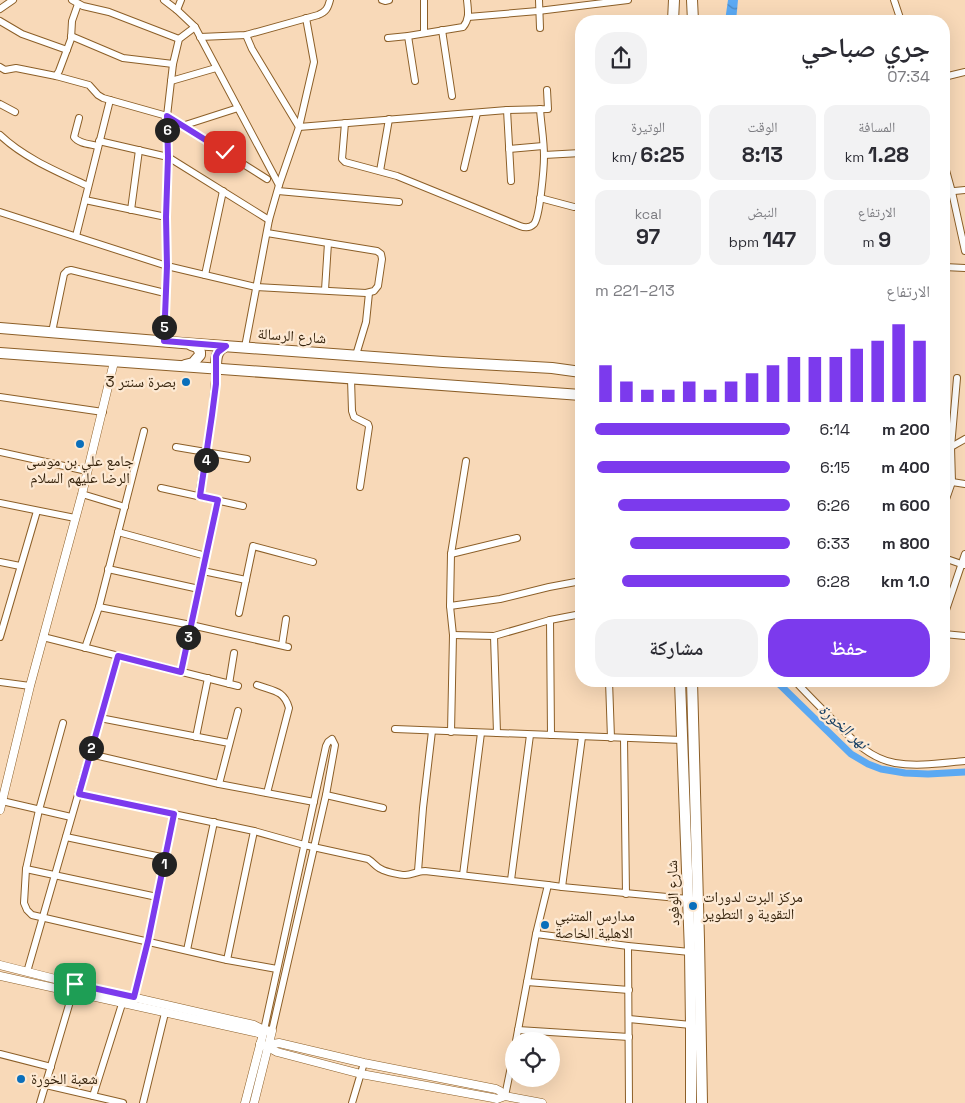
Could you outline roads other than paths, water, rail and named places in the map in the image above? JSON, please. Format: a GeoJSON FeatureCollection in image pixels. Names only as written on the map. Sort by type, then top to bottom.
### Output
{"type":"FeatureCollection","features":[{"type":"Feature","properties":{"kind":"main road"},"geometry":{"type":"LineString","coordinates":[[674,0],[674,15]]}},
{"type":"Feature","properties":{"kind":"main road"},"geometry":{"type":"LineString","coordinates":[[692,0],[693,15]]}},
{"type":"Feature","properties":{"kind":"main road","name":"شارع الرسالة"},"geometry":{"type":"LineString","coordinates":[[0,328],[575,371]]}},
{"type":"Feature","properties":{"kind":"main road"},"geometry":{"type":"LineString","coordinates":[[179,366],[193,363],[200,355],[197,347],[182,343]]}},
{"type":"Feature","properties":{"kind":"main road"},"geometry":{"type":"LineString","coordinates":[[216,369],[216,356],[226,346]]}},
{"type":"Feature","properties":{"kind":"main road"},"geometry":{"type":"LineString","coordinates":[[0,353],[575,395]]}},
{"type":"Feature","properties":{"kind":"main road","name":"شارع الوفود"},"geometry":{"type":"LineString","coordinates":[[680,687],[692,1025],[691,1103]]}},
{"type":"Feature","properties":{"kind":"main road","name":"شارع الوفود"},"geometry":{"type":"LineString","coordinates":[[692,687],[702,1103]]}},
{"type":"Feature","properties":{"kind":"street"},"geometry":{"type":"LineString","coordinates":[[0,9],[13,0]]}},
{"type":"Feature","properties":{"kind":"street"},"geometry":{"type":"LineString","coordinates":[[72,0],[179,39]]}},
{"type":"Feature","properties":{"kind":"street"},"geometry":{"type":"LineString","coordinates":[[164,0],[195,27],[278,188]]}},
{"type":"Feature","properties":{"kind":"street"},"geometry":{"type":"LineString","coordinates":[[177,10],[181,0]]}},
{"type":"Feature","properties":{"kind":"street"},"geometry":{"type":"LineString","coordinates":[[200,37],[246,35],[325,13],[330,0]]}},
{"type":"Feature","properties":{"kind":"street"},"geometry":{"type":"LineString","coordinates":[[382,0],[389,0]]}},
{"type":"Feature","properties":{"kind":"street"},"geometry":{"type":"LineString","coordinates":[[424,0],[424,34]]}},
{"type":"Feature","properties":{"kind":"street"},"geometry":{"type":"LineString","coordinates":[[388,38],[462,27],[467,22],[468,17],[467,0]]}},
{"type":"Feature","properties":{"kind":"street"},"geometry":{"type":"LineString","coordinates":[[539,0],[540,28]]}},
{"type":"Feature","properties":{"kind":"street"},"geometry":{"type":"LineString","coordinates":[[468,17],[628,0]]}},
{"type":"Feature","properties":{"kind":"street"},"geometry":{"type":"LineString","coordinates":[[894,0],[899,15]]}},
{"type":"Feature","properties":{"kind":"street"},"geometry":{"type":"LineString","coordinates":[[56,76],[67,50],[71,36],[72,21],[82,3]]}},
{"type":"Feature","properties":{"kind":"street"},"geometry":{"type":"LineString","coordinates":[[245,347],[270,220],[278,188],[299,127],[314,62],[306,18]]}},
{"type":"Feature","properties":{"kind":"street"},"geometry":{"type":"LineString","coordinates":[[0,21],[22,34],[67,50]]}},
{"type":"Feature","properties":{"kind":"street"},"geometry":{"type":"LineString","coordinates":[[164,341],[167,266],[167,116],[173,64],[179,39],[195,27]]}},
{"type":"Feature","properties":{"kind":"street"},"geometry":{"type":"LineString","coordinates":[[442,30],[452,96]]}},
{"type":"Feature","properties":{"kind":"street"},"geometry":{"type":"LineString","coordinates":[[246,35],[252,49],[299,127]]}},
{"type":"Feature","properties":{"kind":"street"},"geometry":{"type":"LineString","coordinates":[[71,36],[123,58],[173,64]]}},
{"type":"Feature","properties":{"kind":"street"},"geometry":{"type":"LineString","coordinates":[[408,36],[415,81]]}},
{"type":"Feature","properties":{"kind":"street"},"geometry":{"type":"LineString","coordinates":[[0,67],[5,70],[16,68],[56,76],[88,85],[103,98],[167,116],[268,179]]}},
{"type":"Feature","properties":{"kind":"street"},"geometry":{"type":"LineString","coordinates":[[171,81],[216,68]]}},
{"type":"Feature","properties":{"kind":"street"},"geometry":{"type":"LineString","coordinates":[[950,76],[965,72]]}},
{"type":"Feature","properties":{"kind":"street"},"geometry":{"type":"LineString","coordinates":[[299,127],[507,110],[548,109],[547,90]]}},
{"type":"Feature","properties":{"kind":"street"},"geometry":{"type":"LineString","coordinates":[[76,236],[110,100]]}},
{"type":"Feature","properties":{"kind":"street"},"geometry":{"type":"LineString","coordinates":[[0,104],[15,112]]}},
{"type":"Feature","properties":{"kind":"street"},"geometry":{"type":"LineString","coordinates":[[182,126],[238,108]]}},
{"type":"Feature","properties":{"kind":"street"},"geometry":{"type":"LineString","coordinates":[[345,123],[342,159],[346,162],[398,176],[523,227],[532,226],[536,221],[540,198],[544,155],[540,109]]}},
{"type":"Feature","properties":{"kind":"street"},"geometry":{"type":"LineString","coordinates":[[507,110],[511,180]]}},
{"type":"Feature","properties":{"kind":"street"},"geometry":{"type":"LineString","coordinates":[[464,168],[477,113]]}},
{"type":"Feature","properties":{"kind":"street"},"geometry":{"type":"LineString","coordinates":[[79,118],[74,136],[78,141],[139,150],[168,157],[270,220]]}},
{"type":"Feature","properties":{"kind":"street"},"geometry":{"type":"LineString","coordinates":[[380,171],[389,119]]}},
{"type":"Feature","properties":{"kind":"street"},"geometry":{"type":"LineString","coordinates":[[0,135],[7,142],[47,168],[88,186]]}},
{"type":"Feature","properties":{"kind":"street"},"geometry":{"type":"LineString","coordinates":[[509,149],[543,146]]}},
{"type":"Feature","properties":{"kind":"street"},"geometry":{"type":"LineString","coordinates":[[131,210],[139,150]]}},
{"type":"Feature","properties":{"kind":"street"},"geometry":{"type":"LineString","coordinates":[[544,155],[575,153]]}},
{"type":"Feature","properties":{"kind":"street"},"geometry":{"type":"LineString","coordinates":[[950,185],[965,250]]}},
{"type":"Feature","properties":{"kind":"street"},"geometry":{"type":"LineString","coordinates":[[278,188],[399,202]]}},
{"type":"Feature","properties":{"kind":"street"},"geometry":{"type":"LineString","coordinates":[[952,192],[965,190]]}},
{"type":"Feature","properties":{"kind":"street"},"geometry":{"type":"LineString","coordinates":[[205,275],[223,191]]}},
{"type":"Feature","properties":{"kind":"street"},"geometry":{"type":"LineString","coordinates":[[540,198],[574,207]]}},
{"type":"Feature","properties":{"kind":"street"},"geometry":{"type":"LineString","coordinates":[[85,200],[166,217]]}},
{"type":"Feature","properties":{"kind":"street"},"geometry":{"type":"LineString","coordinates":[[0,212],[167,266],[256,287],[369,293],[378,286],[382,259],[381,254],[375,251],[267,233]]}},
{"type":"Feature","properties":{"kind":"street"},"geometry":{"type":"LineString","coordinates":[[325,290],[328,243]]}},
{"type":"Feature","properties":{"kind":"street"},"geometry":{"type":"LineString","coordinates":[[950,267],[965,268]]}},
{"type":"Feature","properties":{"kind":"street"},"geometry":{"type":"LineString","coordinates":[[52,332],[64,274],[67,271],[71,270],[165,293]]}},
{"type":"Feature","properties":{"kind":"street"},"geometry":{"type":"LineString","coordinates":[[356,355],[366,322],[369,293]]}},
{"type":"Feature","properties":{"kind":"street"},"geometry":{"type":"LineString","coordinates":[[72,818],[39,810],[1,806],[30,686],[88,471],[114,362]]}},
{"type":"Feature","properties":{"kind":"street"},"geometry":{"type":"LineString","coordinates":[[200,496],[212,415],[216,369]]}},
{"type":"Feature","properties":{"kind":"street"},"geometry":{"type":"LineString","coordinates":[[950,488],[952,482],[951,447],[957,378]]}},
{"type":"Feature","properties":{"kind":"street"},"geometry":{"type":"LineString","coordinates":[[351,379],[352,411],[354,417],[370,427],[360,487]]}},
{"type":"Feature","properties":{"kind":"street"},"geometry":{"type":"LineString","coordinates":[[0,397],[103,412]]}},
{"type":"Feature","properties":{"kind":"street"},"geometry":{"type":"LineString","coordinates":[[85,648],[99,607],[144,432]]}},
{"type":"Feature","properties":{"kind":"street"},"geometry":{"type":"LineString","coordinates":[[951,447],[965,438]]}},
{"type":"Feature","properties":{"kind":"street"},"geometry":{"type":"LineString","coordinates":[[176,447],[247,459]]}},
{"type":"Feature","properties":{"kind":"street"},"geometry":{"type":"LineString","coordinates":[[0,452],[88,471]]}},
{"type":"Feature","properties":{"kind":"street"},"geometry":{"type":"LineString","coordinates":[[451,732],[453,635],[450,606],[451,554],[466,461]]}},
{"type":"Feature","properties":{"kind":"street"},"geometry":{"type":"LineString","coordinates":[[952,482],[965,484]]}},
{"type":"Feature","properties":{"kind":"street"},"geometry":{"type":"LineString","coordinates":[[161,488],[243,506]]}},
{"type":"Feature","properties":{"kind":"street"},"geometry":{"type":"LineString","coordinates":[[82,494],[125,507]]}},
{"type":"Feature","properties":{"kind":"street"},"geometry":{"type":"LineString","coordinates":[[181,672],[218,500]]}},
{"type":"Feature","properties":{"kind":"street"},"geometry":{"type":"LineString","coordinates":[[0,503],[75,518]]}},
{"type":"Feature","properties":{"kind":"street"},"geometry":{"type":"LineString","coordinates":[[0,637],[37,510]]}},
{"type":"Feature","properties":{"kind":"street"},"geometry":{"type":"LineString","coordinates":[[118,532],[206,556]]}},
{"type":"Feature","properties":{"kind":"street"},"geometry":{"type":"LineString","coordinates":[[451,554],[517,538]]}},
{"type":"Feature","properties":{"kind":"street"},"geometry":{"type":"LineString","coordinates":[[239,613],[253,546],[313,562]]}},
{"type":"Feature","properties":{"kind":"street"},"geometry":{"type":"LineString","coordinates":[[950,600],[965,554]]}},
{"type":"Feature","properties":{"kind":"street"},"geometry":{"type":"LineString","coordinates":[[950,560],[963,564]]}},
{"type":"Feature","properties":{"kind":"street"},"geometry":{"type":"LineString","coordinates":[[0,562],[20,566]]}},
{"type":"Feature","properties":{"kind":"street"},"geometry":{"type":"LineString","coordinates":[[108,569],[199,589]]}},
{"type":"Feature","properties":{"kind":"street"},"geometry":{"type":"LineString","coordinates":[[203,571],[246,580]]}},
{"type":"Feature","properties":{"kind":"street"},"geometry":{"type":"LineString","coordinates":[[450,606],[500,599],[575,582]]}},
{"type":"Feature","properties":{"kind":"street"},"geometry":{"type":"LineString","coordinates":[[99,607],[285,646],[286,619]]}},
{"type":"Feature","properties":{"kind":"street"},"geometry":{"type":"LineString","coordinates":[[453,635],[494,636],[550,620],[575,615]]}},
{"type":"Feature","properties":{"kind":"street"},"geometry":{"type":"LineString","coordinates":[[550,620],[551,735]]}},
{"type":"Feature","properties":{"kind":"street"},"geometry":{"type":"LineString","coordinates":[[950,635],[965,636]]}},
{"type":"Feature","properties":{"kind":"street"},"geometry":{"type":"LineString","coordinates":[[494,636],[497,733]]}},
{"type":"Feature","properties":{"kind":"street"},"geometry":{"type":"LineString","coordinates":[[43,637],[238,686]]}},
{"type":"Feature","properties":{"kind":"street"},"geometry":{"type":"LineString","coordinates":[[229,684],[234,654]]}},
{"type":"Feature","properties":{"kind":"street"},"geometry":{"type":"LineString","coordinates":[[27,972],[118,656]]}},
{"type":"Feature","properties":{"kind":"street"},"geometry":{"type":"LineString","coordinates":[[196,737],[208,678]]}},
{"type":"Feature","properties":{"kind":"street"},"geometry":{"type":"LineString","coordinates":[[0,682],[30,686]]}},
{"type":"Feature","properties":{"kind":"street"},"geometry":{"type":"LineString","coordinates":[[257,686],[282,694],[287,700],[289,708],[268,793]]}},
{"type":"Feature","properties":{"kind":"street"},"geometry":{"type":"LineString","coordinates":[[609,687],[611,738]]}},
{"type":"Feature","properties":{"kind":"street"},"geometry":{"type":"LineString","coordinates":[[801,687],[854,741],[876,757],[910,764],[965,761]]}},
{"type":"Feature","properties":{"kind":"street"},"geometry":{"type":"LineString","coordinates":[[219,784],[238,711]]}},
{"type":"Feature","properties":{"kind":"street"},"geometry":{"type":"LineString","coordinates":[[100,718],[229,743]]}},
{"type":"Feature","properties":{"kind":"street"},"geometry":{"type":"LineString","coordinates":[[63,723],[39,810],[26,869],[24,903],[27,910],[32,915],[227,960],[277,969]]}},
{"type":"Feature","properties":{"kind":"street"},"geometry":{"type":"LineString","coordinates":[[395,730],[682,740]]}},
{"type":"Feature","properties":{"kind":"street"},"geometry":{"type":"LineString","coordinates":[[418,871],[432,731]]}},
{"type":"Feature","properties":{"kind":"street"},"geometry":{"type":"LineString","coordinates":[[463,875],[481,733]]}},
{"type":"Feature","properties":{"kind":"street"},"geometry":{"type":"LineString","coordinates":[[511,880],[530,735]]}},
{"type":"Feature","properties":{"kind":"street"},"geometry":{"type":"LineString","coordinates":[[562,887],[582,736]]}},
{"type":"Feature","properties":{"kind":"street"},"geometry":{"type":"LineString","coordinates":[[624,738],[626,894]]}},
{"type":"Feature","properties":{"kind":"street"},"geometry":{"type":"LineString","coordinates":[[246,1103],[268,1031],[314,848],[334,748],[332,739],[326,746],[304,845],[277,969],[268,1031]]}},
{"type":"Feature","properties":{"kind":"street"},"geometry":{"type":"LineString","coordinates":[[90,754],[219,784],[314,802]]}},
{"type":"Feature","properties":{"kind":"street"},"geometry":{"type":"LineString","coordinates":[[79,794],[254,831],[314,848],[368,860],[378,868],[403,875],[410,875],[418,871],[688,899]]}},
{"type":"Feature","properties":{"kind":"street"},"geometry":{"type":"LineString","coordinates":[[326,795],[383,808]]}},
{"type":"Feature","properties":{"kind":"street"},"geometry":{"type":"LineString","coordinates":[[134,997],[158,897],[174,814]]}},
{"type":"Feature","properties":{"kind":"street"},"geometry":{"type":"LineString","coordinates":[[187,950],[214,822]]}},
{"type":"Feature","properties":{"kind":"street"},"geometry":{"type":"LineString","coordinates":[[227,960],[254,831]]}},
{"type":"Feature","properties":{"kind":"street"},"geometry":{"type":"LineString","coordinates":[[66,837],[166,858]]}},
{"type":"Feature","properties":{"kind":"street"},"geometry":{"type":"LineString","coordinates":[[26,869],[158,897]]}},
{"type":"Feature","properties":{"kind":"street"},"geometry":{"type":"LineString","coordinates":[[548,885],[536,934],[518,1030],[629,1037]]}},
{"type":"Feature","properties":{"kind":"street"},"geometry":{"type":"LineString","coordinates":[[536,934],[690,952]]}},
{"type":"Feature","properties":{"kind":"street"},"geometry":{"type":"LineString","coordinates":[[628,946],[629,1103]]}},
{"type":"Feature","properties":{"kind":"street"},"geometry":{"type":"LineString","coordinates":[[0,965],[254,1025],[268,1031]]}},
{"type":"Feature","properties":{"kind":"street"},"geometry":{"type":"LineString","coordinates":[[0,976],[258,1033],[268,1031]]}},
{"type":"Feature","properties":{"kind":"street"},"geometry":{"type":"LineString","coordinates":[[527,982],[629,990]]}},
{"type":"Feature","properties":{"kind":"street"},"geometry":{"type":"LineString","coordinates":[[40,1103],[75,984]]}},
{"type":"Feature","properties":{"kind":"street"},"geometry":{"type":"LineString","coordinates":[[93,1096],[122,1004]]}},
{"type":"Feature","properties":{"kind":"street"},"geometry":{"type":"LineString","coordinates":[[143,1103],[165,1013]]}},
{"type":"Feature","properties":{"kind":"street"},"geometry":{"type":"LineString","coordinates":[[629,1019],[692,1025]]}},
{"type":"Feature","properties":{"kind":"street"},"geometry":{"type":"LineString","coordinates":[[264,1046],[279,1043],[364,1063],[496,1089],[505,1096],[542,1103]]}},
{"type":"Feature","properties":{"kind":"street"},"geometry":{"type":"LineString","coordinates":[[264,1046],[277,1052],[362,1074],[478,1099],[497,1099],[505,1096]]}},
{"type":"Feature","properties":{"kind":"street"},"geometry":{"type":"LineString","coordinates":[[254,1103],[264,1046]]}},
{"type":"Feature","properties":{"kind":"street"},"geometry":{"type":"LineString","coordinates":[[0,1054],[51,1067]]}},
{"type":"Feature","properties":{"kind":"street"},"geometry":{"type":"LineString","coordinates":[[352,1103],[364,1063]]}},
{"type":"Feature","properties":{"kind":"street"},"geometry":{"type":"LineString","coordinates":[[46,1085],[123,1103]]}},
{"type":"Feature","properties":{"kind":"street"},"geometry":{"type":"LineString","coordinates":[[505,1096],[507,1087]]}},
{"type":"Feature","properties":{"kind":"water"},"geometry":{"type":"Polygon","coordinates":[[[728,0],[738,0],[737,15],[726,15],[728,0]]]}},
{"type":"Feature","properties":{"kind":"waterway","name":"نهر الخورة"},"geometry":{"type":"LineString","coordinates":[[782,687],[851,754],[868,764],[881,769],[905,773],[965,772]]}},
{"type":"Feature","properties":{"kind":"place","name":"بصرة سنتر 3"},"geometry":{"type":"Point","coordinates":[186,382]}},
{"type":"Feature","properties":{"kind":"place","name":"جامع علي بن موسى الرضا عليهم السلام"},"geometry":{"type":"Point","coordinates":[80,444]}},
{"type":"Feature","properties":{"kind":"place","name":"مركز البرت لدورات التقوية و التطوير"},"geometry":{"type":"Point","coordinates":[693,906]}},
{"type":"Feature","properties":{"kind":"place","name":"مدارس المتنبي الاهلية الخاصة"},"geometry":{"type":"Point","coordinates":[545,925]}},
{"type":"Feature","properties":{"kind":"place","name":"شعبة الخورة"},"geometry":{"type":"Point","coordinates":[21,1079]}}]}
